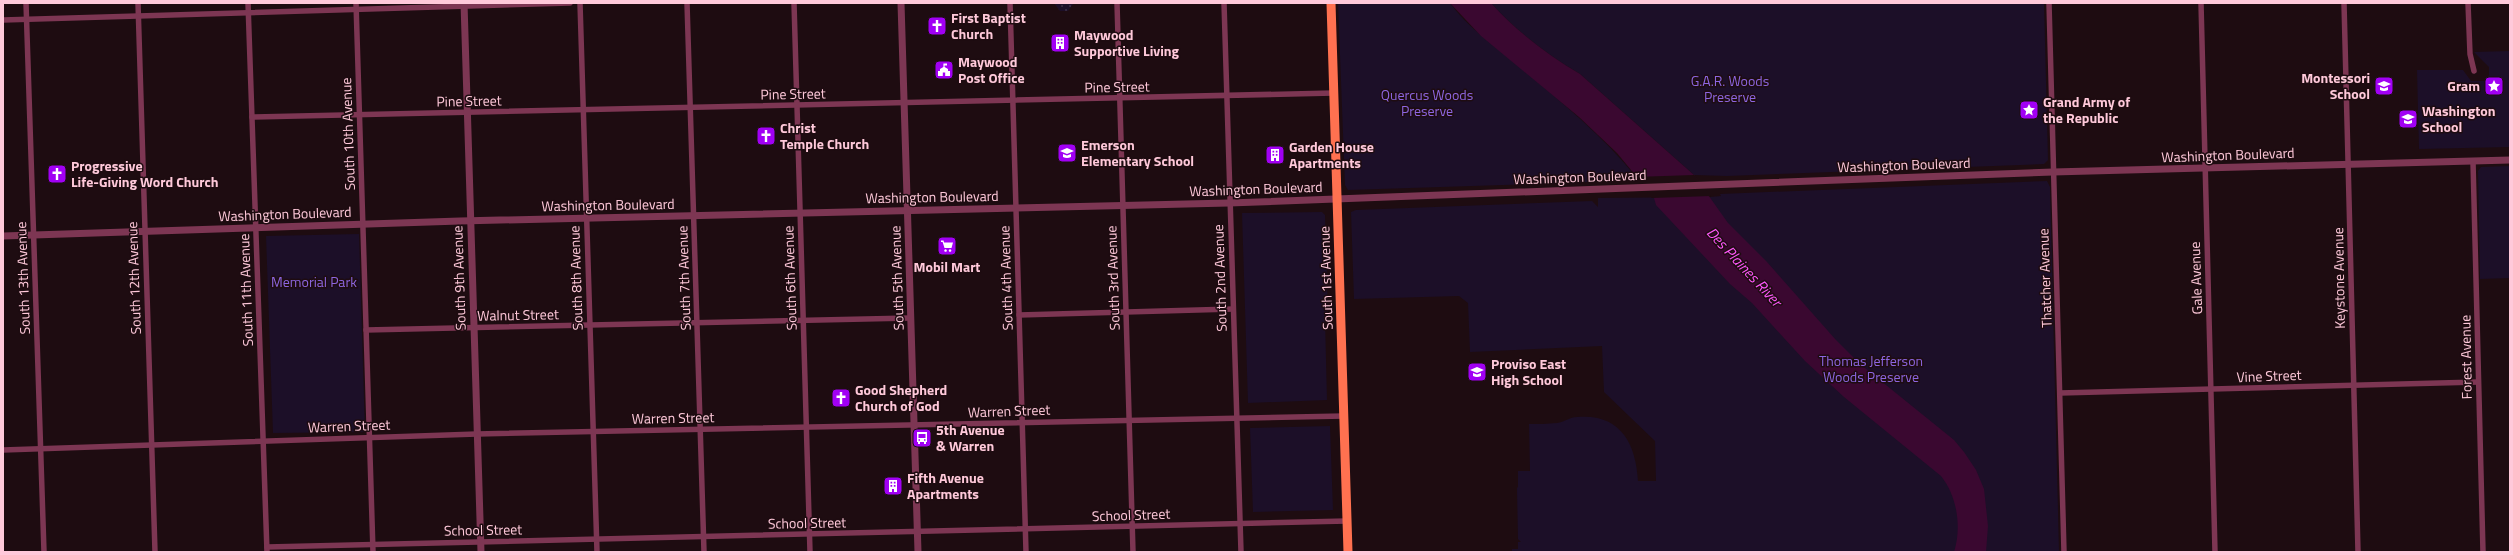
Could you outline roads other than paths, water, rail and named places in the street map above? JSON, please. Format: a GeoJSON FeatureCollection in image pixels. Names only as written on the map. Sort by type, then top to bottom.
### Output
{"type":"FeatureCollection","features":[{"type":"Feature","properties":{"kind":"main road","name":"South 1st Avenue"},"geometry":{"type":"LineString","coordinates":[[1332,3],[1348,552]]}},
{"type":"Feature","properties":{"kind":"street","name":"South 13th Avenue"},"geometry":{"type":"LineString","coordinates":[[26,3],[44,552]]}},
{"type":"Feature","properties":{"kind":"street","name":"South 12th Avenue"},"geometry":{"type":"LineString","coordinates":[[138,3],[155,552]]}},
{"type":"Feature","properties":{"kind":"street","name":"South 11th Avenue"},"geometry":{"type":"LineString","coordinates":[[248,3],[267,549]]}},
{"type":"Feature","properties":{"kind":"street"},"geometry":{"type":"LineString","coordinates":[[3,20],[248,12],[356,5],[570,3]]}},
{"type":"Feature","properties":{"kind":"street","name":"South 8th Avenue"},"geometry":{"type":"LineString","coordinates":[[580,3],[597,552]]}},
{"type":"Feature","properties":{"kind":"street","name":"South 7th Avenue"},"geometry":{"type":"LineString","coordinates":[[687,3],[689,108],[698,323],[704,552]]}},
{"type":"Feature","properties":{"kind":"street","name":"South 6th Avenue"},"geometry":{"type":"LineString","coordinates":[[794,3],[810,552]]}},
{"type":"Feature","properties":{"kind":"street","name":"South 5th Avenue"},"geometry":{"type":"LineString","coordinates":[[901,3],[918,552]]}},
{"type":"Feature","properties":{"kind":"street","name":"South 4th Avenue"},"geometry":{"type":"LineString","coordinates":[[1010,3],[1026,552]]}},
{"type":"Feature","properties":{"kind":"street","name":"South 3rd Avenue"},"geometry":{"type":"LineString","coordinates":[[1117,3],[1133,552]]}},
{"type":"Feature","properties":{"kind":"street","name":"South 2nd Avenue"},"geometry":{"type":"LineString","coordinates":[[1224,3],[1241,552]]}},
{"type":"Feature","properties":{"kind":"street","name":"Thatcher Avenue"},"geometry":{"type":"LineString","coordinates":[[2050,3],[2064,552]]}},
{"type":"Feature","properties":{"kind":"street","name":"Gale Avenue"},"geometry":{"type":"LineString","coordinates":[[2201,3],[2215,552]]}},
{"type":"Feature","properties":{"kind":"street","name":"Keystone Avenue"},"geometry":{"type":"LineString","coordinates":[[2344,3],[2358,552]]}},
{"type":"Feature","properties":{"kind":"street"},"geometry":{"type":"LineString","coordinates":[[2468,3],[2470,54],[2474,71]]}},
{"type":"Feature","properties":{"kind":"street","name":"South 9th Avenue"},"geometry":{"type":"LineString","coordinates":[[464,4],[481,552]]}},
{"type":"Feature","properties":{"kind":"street","name":"South 10th Avenue"},"geometry":{"type":"LineString","coordinates":[[356,5],[373,552]]}},
{"type":"Feature","properties":{"kind":"street","name":"Pine Street"},"geometry":{"type":"LineString","coordinates":[[252,118],[1334,93]]}},
{"type":"Feature","properties":{"kind":"street","name":"Washington Boulevard"},"geometry":{"type":"LineString","coordinates":[[3,236],[471,221],[1229,203],[2054,172],[2510,160]]}},
{"type":"Feature","properties":{"kind":"street","name":"Forest Avenue"},"geometry":{"type":"LineString","coordinates":[[2473,162],[2483,552]]}},
{"type":"Feature","properties":{"kind":"street"},"geometry":{"type":"LineString","coordinates":[[1019,314],[1233,310]]}},
{"type":"Feature","properties":{"kind":"street","name":"Walnut Street"},"geometry":{"type":"LineString","coordinates":[[366,330],[911,318]]}},
{"type":"Feature","properties":{"kind":"street","name":"Vine Street"},"geometry":{"type":"LineString","coordinates":[[2060,393],[2478,382]]}},
{"type":"Feature","properties":{"kind":"street","name":"Warren Street"},"geometry":{"type":"LineString","coordinates":[[3,450],[477,434],[1130,419],[1344,416]]}},
{"type":"Feature","properties":{"kind":"street","name":"School Street"},"geometry":{"type":"LineString","coordinates":[[267,549],[373,544],[1025,530],[1347,521]]}},
{"type":"Feature","properties":{"kind":"water","name":"Des Plaines River"},"geometry":{"type":"Polygon","coordinates":[[[1450,3],[1491,3],[1533,42],[1580,74],[1694,175],[1728,223],[1767,262],[1836,340],[1860,364],[1954,440],[1976,470],[1984,489],[1988,526],[1986,552],[1954,552],[1958,532],[1958,522],[1951,493],[1941,476],[1844,397],[1805,361],[1752,303],[1730,284],[1656,205],[1654,198],[1617,153],[1579,117],[1481,36],[1450,3]]]}},
{"type":"Feature","properties":{"kind":"place","name":"First Baptist Church"},"geometry":{"type":"Point","coordinates":[937,26]}},
{"type":"Feature","properties":{"kind":"place","name":"Maywood Supportive Living"},"geometry":{"type":"Point","coordinates":[1060,43]}},
{"type":"Feature","properties":{"kind":"place","name":"Maywood Post Office"},"geometry":{"type":"Point","coordinates":[944,70]}},
{"type":"Feature","properties":{"kind":"place","name":"Montessori School"},"geometry":{"type":"Point","coordinates":[2384,86]}},
{"type":"Feature","properties":{"kind":"place","name":"Gram"},"geometry":{"type":"Point","coordinates":[2494,86]}},
{"type":"Feature","properties":{"kind":"place","name":"Grand Army of the Republic"},"geometry":{"type":"Point","coordinates":[2029,110]}},
{"type":"Feature","properties":{"kind":"place","name":"Washington School"},"geometry":{"type":"Point","coordinates":[2408,119]}},
{"type":"Feature","properties":{"kind":"place","name":"Christ Temple Church"},"geometry":{"type":"Point","coordinates":[766,136]}},
{"type":"Feature","properties":{"kind":"place","name":"Emerson Elementary School"},"geometry":{"type":"Point","coordinates":[1067,153]}},
{"type":"Feature","properties":{"kind":"place","name":"Garden House Apartments"},"geometry":{"type":"Point","coordinates":[1275,155]}},
{"type":"Feature","properties":{"kind":"place","name":"Progressive Life-Giving Word Church"},"geometry":{"type":"Point","coordinates":[57,174]}},
{"type":"Feature","properties":{"kind":"place","name":"Mobil Mart"},"geometry":{"type":"Point","coordinates":[947,246]}},
{"type":"Feature","properties":{"kind":"place","name":"Proviso East High School"},"geometry":{"type":"Point","coordinates":[1477,372]}},
{"type":"Feature","properties":{"kind":"place","name":"Good Shepherd Church of God"},"geometry":{"type":"Point","coordinates":[841,398]}},
{"type":"Feature","properties":{"kind":"place","name":"5th Avenue & Warren"},"geometry":{"type":"Point","coordinates":[922,438]}},
{"type":"Feature","properties":{"kind":"place","name":"Fifth Avenue Apartments"},"geometry":{"type":"Point","coordinates":[893,486]}},
{"type":"Feature","properties":{"kind":"park label","name":"G.A.R. Woods Preserve"},"geometry":{"type":"Point","coordinates":[1730,90]}},
{"type":"Feature","properties":{"kind":"park label","name":"Quercus Woods Preserve"},"geometry":{"type":"Point","coordinates":[1427,104]}},
{"type":"Feature","properties":{"kind":"park label","name":"Memorial Park"},"geometry":{"type":"Point","coordinates":[314,282]}},
{"type":"Feature","properties":{"kind":"park label","name":"Thomas Jefferson Woods Preserve"},"geometry":{"type":"Point","coordinates":[1871,370]}}]}
